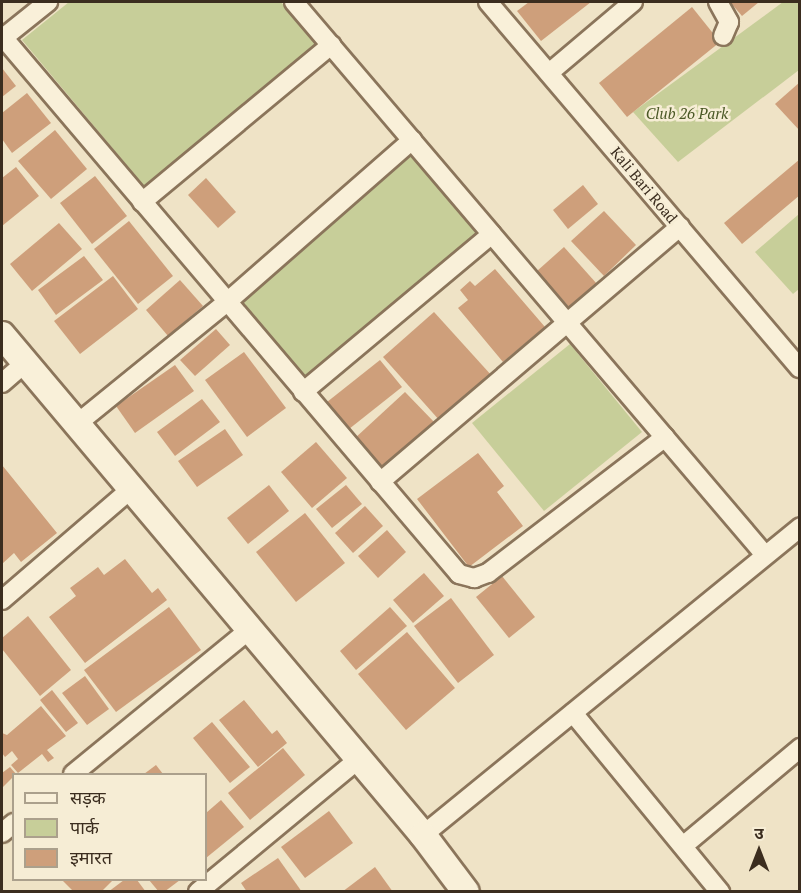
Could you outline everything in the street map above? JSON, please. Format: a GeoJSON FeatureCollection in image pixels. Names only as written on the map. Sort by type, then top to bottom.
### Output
{"type":"FeatureCollection","features":[{"type":"Feature","properties":{"kind":"street"},"geometry":{"type":"LineString","coordinates":[[48,2],[2,37],[459,574],[474,579],[488,573],[664,437]]}},
{"type":"Feature","properties":{"kind":"street"},"geometry":{"type":"LineString","coordinates":[[294,2],[765,555]]}},
{"type":"Feature","properties":{"kind":"street","name":"Kali Bari Road"},"geometry":{"type":"LineString","coordinates":[[488,2],[800,368]]}},
{"type":"Feature","properties":{"kind":"street"},"geometry":{"type":"LineString","coordinates":[[549,73],[633,2]]}},
{"type":"Feature","properties":{"kind":"street"},"geometry":{"type":"LineString","coordinates":[[718,2],[729,22],[723,36]]}},
{"type":"Feature","properties":{"kind":"street"},"geometry":{"type":"LineString","coordinates":[[142,202],[331,45]]}},
{"type":"Feature","properties":{"kind":"street"},"geometry":{"type":"LineString","coordinates":[[78,423],[227,302],[412,140]]}},
{"type":"Feature","properties":{"kind":"street"},"geometry":{"type":"LineString","coordinates":[[380,482],[680,227]]}},
{"type":"Feature","properties":{"kind":"street"},"geometry":{"type":"LineString","coordinates":[[303,392],[492,234]]}},
{"type":"Feature","properties":{"kind":"street"},"geometry":{"type":"LineString","coordinates":[[2,335],[423,835],[466,891]]}},
{"type":"Feature","properties":{"kind":"street"},"geometry":{"type":"LineString","coordinates":[[2,383],[26,362]]}},
{"type":"Feature","properties":{"kind":"street"},"geometry":{"type":"LineString","coordinates":[[2,600],[132,488]]}},
{"type":"Feature","properties":{"kind":"street"},"geometry":{"type":"LineString","coordinates":[[423,835],[800,527]]}},
{"type":"Feature","properties":{"kind":"street"},"geometry":{"type":"LineString","coordinates":[[74,773],[250,629]]}},
{"type":"Feature","properties":{"kind":"street"},"geometry":{"type":"LineString","coordinates":[[573,712],[720,891]]}},
{"type":"Feature","properties":{"kind":"street"},"geometry":{"type":"LineString","coordinates":[[683,846],[800,748]]}},
{"type":"Feature","properties":{"kind":"street"},"geometry":{"type":"LineString","coordinates":[[200,891],[359,759]]}},
{"type":"Feature","properties":{"kind":"green space"},"geometry":{"type":"Polygon","coordinates":[[[69,2],[281,2],[321,49],[149,192],[22,40],[69,2]]]}},
{"type":"Feature","properties":{"kind":"green space","name":"Club 26 Park"},"geometry":{"type":"Polygon","coordinates":[[[783,2],[799,2],[799,70],[678,162],[633,112],[783,2]]]}},
{"type":"Feature","properties":{"kind":"green space"},"geometry":{"type":"Polygon","coordinates":[[[411,156],[478,233],[305,379],[239,302],[411,156]]]}},
{"type":"Feature","properties":{"kind":"green space"},"geometry":{"type":"Polygon","coordinates":[[[799,214],[799,289],[793,294],[755,252],[799,214]]]}},
{"type":"Feature","properties":{"kind":"green space"},"geometry":{"type":"Polygon","coordinates":[[[570,344],[642,432],[544,511],[472,423],[570,344]]]}},
{"type":"Feature","properties":{"kind":"building"},"geometry":{"type":"Polygon","coordinates":[[[529,2],[591,2],[541,41],[517,11],[529,2]]]}},
{"type":"Feature","properties":{"kind":"building"},"geometry":{"type":"Polygon","coordinates":[[[730,2],[759,2],[742,16],[730,2]]]}},
{"type":"Feature","properties":{"kind":"building"},"geometry":{"type":"Polygon","coordinates":[[[692,7],[720,42],[627,117],[599,83],[692,7]]]}},
{"type":"Feature","properties":{"kind":"building"},"geometry":{"type":"Polygon","coordinates":[[[2,68],[16,86],[2,97],[2,68]]]}},
{"type":"Feature","properties":{"kind":"building"},"geometry":{"type":"Polygon","coordinates":[[[800,82],[800,131],[775,104],[800,82]]]}},
{"type":"Feature","properties":{"kind":"building"},"geometry":{"type":"Polygon","coordinates":[[[27,93],[51,123],[12,153],[2,139],[2,113],[27,93]]]}},
{"type":"Feature","properties":{"kind":"building"},"geometry":{"type":"Polygon","coordinates":[[[55,130],[87,169],[51,199],[18,161],[55,130]]]}},
{"type":"Feature","properties":{"kind":"building"},"geometry":{"type":"Polygon","coordinates":[[[800,159],[800,195],[742,244],[724,223],[800,159]]]}},
{"type":"Feature","properties":{"kind":"building"},"geometry":{"type":"Polygon","coordinates":[[[16,167],[39,196],[2,226],[2,178],[16,167]]]}},
{"type":"Feature","properties":{"kind":"building"},"geometry":{"type":"Polygon","coordinates":[[[95,176],[127,216],[92,244],[60,203],[95,176]]]}},
{"type":"Feature","properties":{"kind":"building"},"geometry":{"type":"Polygon","coordinates":[[[206,178],[236,212],[218,228],[188,195],[206,178]]]}},
{"type":"Feature","properties":{"kind":"building"},"geometry":{"type":"Polygon","coordinates":[[[583,185],[598,204],[568,229],[553,210],[583,185]]]}},
{"type":"Feature","properties":{"kind":"building"},"geometry":{"type":"Polygon","coordinates":[[[604,211],[636,245],[604,276],[571,241],[604,211]]]}},
{"type":"Feature","properties":{"kind":"building"},"geometry":{"type":"Polygon","coordinates":[[[129,221],[173,276],[138,304],[94,249],[129,221]]]}},
{"type":"Feature","properties":{"kind":"building"},"geometry":{"type":"Polygon","coordinates":[[[59,223],[82,249],[32,291],[10,264],[59,223]]]}},
{"type":"Feature","properties":{"kind":"building"},"geometry":{"type":"Polygon","coordinates":[[[564,247],[597,284],[570,308],[537,271],[564,247]]]}},
{"type":"Feature","properties":{"kind":"building"},"geometry":{"type":"Polygon","coordinates":[[[84,256],[103,280],[56,315],[38,290],[84,256]]]}},
{"type":"Feature","properties":{"kind":"building"},"geometry":{"type":"Polygon","coordinates":[[[495,269],[545,327],[503,362],[458,308],[468,300],[460,290],[470,281],[475,286],[495,269]]]}},
{"type":"Feature","properties":{"kind":"building"},"geometry":{"type":"Polygon","coordinates":[[[113,276],[138,309],[80,354],[54,321],[113,276]]]}},
{"type":"Feature","properties":{"kind":"building"},"geometry":{"type":"Polygon","coordinates":[[[180,280],[203,306],[168,336],[146,310],[180,280]]]}},
{"type":"Feature","properties":{"kind":"building"},"geometry":{"type":"Polygon","coordinates":[[[434,312],[492,376],[440,421],[383,357],[434,312]]]}},
{"type":"Feature","properties":{"kind":"building"},"geometry":{"type":"Polygon","coordinates":[[[216,329],[230,345],[195,376],[180,360],[216,329]]]}},
{"type":"Feature","properties":{"kind":"building"},"geometry":{"type":"Polygon","coordinates":[[[244,352],[286,408],[247,437],[205,380],[244,352]]]}},
{"type":"Feature","properties":{"kind":"building"},"geometry":{"type":"Polygon","coordinates":[[[380,360],[402,387],[344,433],[322,406],[380,360]]]}},
{"type":"Feature","properties":{"kind":"building"},"geometry":{"type":"Polygon","coordinates":[[[175,365],[194,391],[135,433],[116,406],[175,365]]]}},
{"type":"Feature","properties":{"kind":"building"},"geometry":{"type":"Polygon","coordinates":[[[405,392],[437,425],[385,472],[354,439],[405,392]]]}},
{"type":"Feature","properties":{"kind":"building"},"geometry":{"type":"Polygon","coordinates":[[[202,399],[220,422],[175,456],[157,432],[202,399]]]}},
{"type":"Feature","properties":{"kind":"building"},"geometry":{"type":"Polygon","coordinates":[[[225,429],[243,455],[197,487],[178,461],[225,429]]]}},
{"type":"Feature","properties":{"kind":"building"},"geometry":{"type":"Polygon","coordinates":[[[316,442],[347,478],[312,508],[281,472],[316,442]]]}},
{"type":"Feature","properties":{"kind":"building"},"geometry":{"type":"Polygon","coordinates":[[[478,453],[504,486],[497,492],[523,526],[469,567],[417,499],[478,453]]]}},
{"type":"Feature","properties":{"kind":"building"},"geometry":{"type":"Polygon","coordinates":[[[2,465],[57,533],[21,562],[14,553],[2,564],[2,465]]]}},
{"type":"Feature","properties":{"kind":"building"},"geometry":{"type":"Polygon","coordinates":[[[269,485],[289,511],[248,544],[227,518],[269,485]]]}},
{"type":"Feature","properties":{"kind":"building"},"geometry":{"type":"Polygon","coordinates":[[[346,485],[362,504],[332,528],[316,509],[346,485]]]}},
{"type":"Feature","properties":{"kind":"building"},"geometry":{"type":"Polygon","coordinates":[[[365,506],[383,526],[353,553],[335,533],[365,506]]]}},
{"type":"Feature","properties":{"kind":"building"},"geometry":{"type":"Polygon","coordinates":[[[305,513],[345,563],[296,602],[256,552],[305,513]]]}},
{"type":"Feature","properties":{"kind":"building"},"geometry":{"type":"Polygon","coordinates":[[[387,530],[406,552],[378,578],[358,556],[387,530]]]}},
{"type":"Feature","properties":{"kind":"building"},"geometry":{"type":"Polygon","coordinates":[[[125,559],[152,593],[158,588],[167,600],[85,663],[49,617],[76,596],[70,588],[98,567],[104,575],[125,559]]]}},
{"type":"Feature","properties":{"kind":"building"},"geometry":{"type":"Polygon","coordinates":[[[424,573],[444,596],[413,623],[393,600],[424,573]]]}},
{"type":"Feature","properties":{"kind":"building"},"geometry":{"type":"Polygon","coordinates":[[[502,576],[535,617],[509,638],[476,597],[502,576]]]}},
{"type":"Feature","properties":{"kind":"building"},"geometry":{"type":"Polygon","coordinates":[[[451,598],[494,655],[458,683],[414,626],[451,598]]]}},
{"type":"Feature","properties":{"kind":"building"},"geometry":{"type":"Polygon","coordinates":[[[169,607],[201,650],[116,712],[84,670],[169,607]]]}},
{"type":"Feature","properties":{"kind":"building"},"geometry":{"type":"Polygon","coordinates":[[[390,607],[407,626],[356,670],[340,651],[390,607]]]}},
{"type":"Feature","properties":{"kind":"building"},"geometry":{"type":"Polygon","coordinates":[[[28,616],[71,670],[40,696],[2,649],[2,638],[28,616]]]}},
{"type":"Feature","properties":{"kind":"building"},"geometry":{"type":"Polygon","coordinates":[[[407,632],[455,688],[406,730],[358,674],[407,632]]]}},
{"type":"Feature","properties":{"kind":"building"},"geometry":{"type":"Polygon","coordinates":[[[85,676],[109,709],[87,725],[62,693],[85,676]]]}},
{"type":"Feature","properties":{"kind":"building"},"geometry":{"type":"Polygon","coordinates":[[[52,690],[78,723],[66,732],[40,700],[52,690]]]}},
{"type":"Feature","properties":{"kind":"building"},"geometry":{"type":"Polygon","coordinates":[[[244,700],[272,734],[277,730],[287,743],[258,767],[219,720],[244,700]]]}},
{"type":"Feature","properties":{"kind":"building"},"geometry":{"type":"Polygon","coordinates":[[[41,706],[66,736],[47,750],[54,758],[48,762],[42,754],[18,773],[11,765],[18,759],[12,751],[5,757],[2,753],[2,733],[7,735],[41,706]]]}},
{"type":"Feature","properties":{"kind":"building"},"geometry":{"type":"Polygon","coordinates":[[[212,722],[250,767],[230,783],[193,738],[212,722]]]}},
{"type":"Feature","properties":{"kind":"building"},"geometry":{"type":"Polygon","coordinates":[[[283,748],[305,775],[250,820],[228,793],[283,748]]]}},
{"type":"Feature","properties":{"kind":"building"},"geometry":{"type":"Polygon","coordinates":[[[156,765],[162,773],[145,773],[156,765]]]}},
{"type":"Feature","properties":{"kind":"building"},"geometry":{"type":"Polygon","coordinates":[[[10,767],[15,773],[12,773],[12,778],[2,788],[2,773],[10,767]]]}},
{"type":"Feature","properties":{"kind":"building"},"geometry":{"type":"Polygon","coordinates":[[[221,800],[244,827],[207,857],[207,812],[221,800]]]}},
{"type":"Feature","properties":{"kind":"building"},"geometry":{"type":"Polygon","coordinates":[[[329,811],[353,843],[305,878],[281,847],[329,811]]]}},
{"type":"Feature","properties":{"kind":"building"},"geometry":{"type":"Polygon","coordinates":[[[278,858],[302,892],[247,892],[241,883],[278,858]]]}},
{"type":"Feature","properties":{"kind":"building"},"geometry":{"type":"Polygon","coordinates":[[[375,867],[393,892],[342,892],[375,867]]]}},
{"type":"Feature","properties":{"kind":"building"},"geometry":{"type":"Polygon","coordinates":[[[63,881],[112,881],[101,892],[74,892],[63,881]]]}},
{"type":"Feature","properties":{"kind":"building"},"geometry":{"type":"Polygon","coordinates":[[[123,881],[138,881],[146,892],[108,892],[123,881]]]}},
{"type":"Feature","properties":{"kind":"building"},"geometry":{"type":"Polygon","coordinates":[[[150,881],[179,881],[164,892],[159,892],[150,881]]]}}]}
